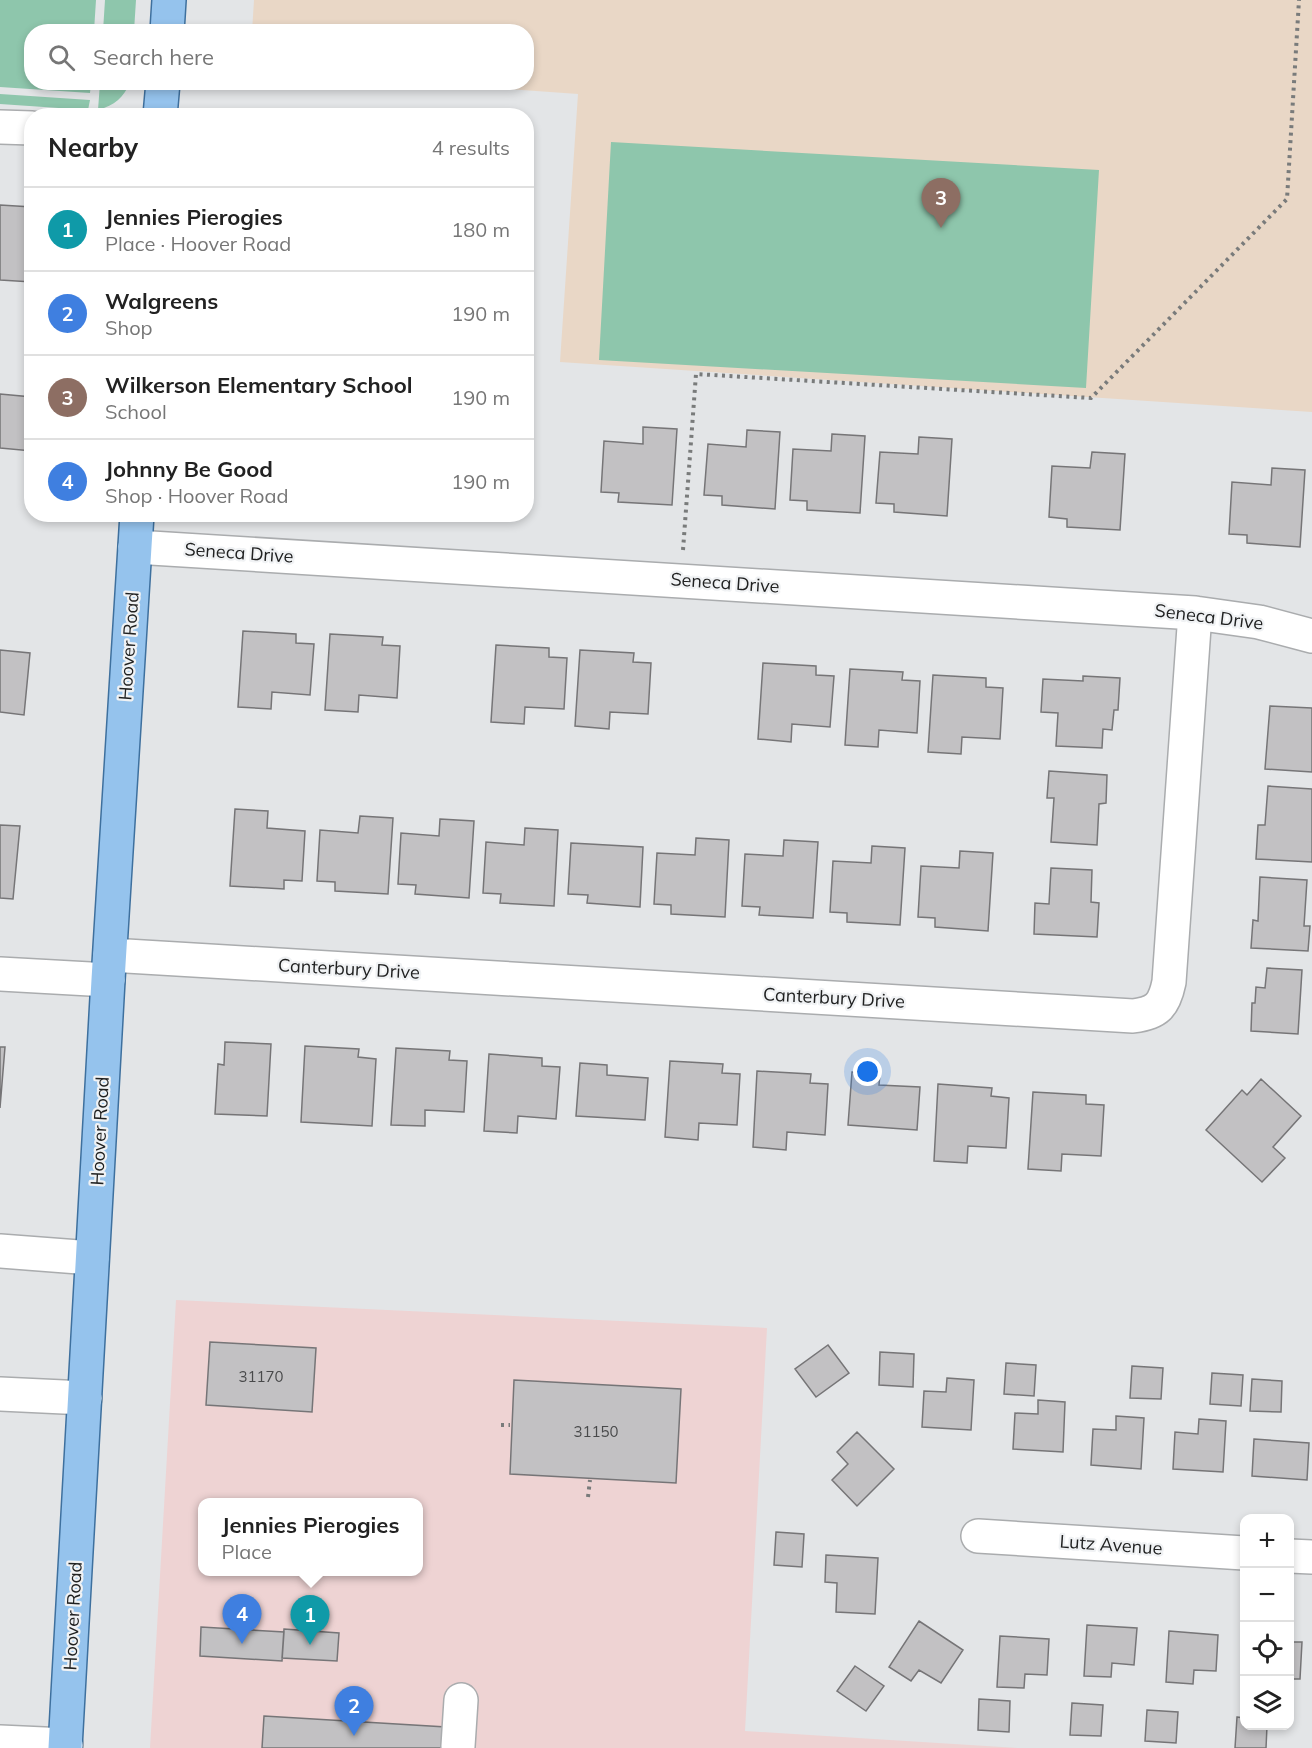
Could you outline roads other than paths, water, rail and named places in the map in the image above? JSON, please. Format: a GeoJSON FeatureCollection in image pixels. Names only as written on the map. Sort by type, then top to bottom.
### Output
{"type":"FeatureCollection","features":[{"type":"Feature","properties":{"kind":"main road"},"geometry":{"type":"LineString","coordinates":[[168,24],[169,0]]}},
{"type":"Feature","properties":{"kind":"main road"},"geometry":{"type":"LineString","coordinates":[[161,108],[162,90]]}},
{"type":"Feature","properties":{"kind":"main road","name":"Hoover Road"},"geometry":{"type":"LineString","coordinates":[[66,1746],[92,1258],[136,522]]}},
{"type":"Feature","properties":{"kind":"street"},"geometry":{"type":"LineString","coordinates":[[0,127],[24,128]]}},
{"type":"Feature","properties":{"kind":"street","name":"Seneca Drive"},"geometry":{"type":"LineString","coordinates":[[135,546],[1195,613],[1259,622],[1312,636]]}},
{"type":"Feature","properties":{"kind":"street","name":"Canterbury Drive"},"geometry":{"type":"LineString","coordinates":[[0,974],[109,967],[1133,1016],[1149,1014],[1160,1007],[1169,982],[1195,613]]}},
{"type":"Feature","properties":{"kind":"street"},"geometry":{"type":"LineString","coordinates":[[0,1251],[92,1258]]}},
{"type":"Feature","properties":{"kind":"street"},"geometry":{"type":"LineString","coordinates":[[0,1394],[85,1398]]}},
{"type":"Feature","properties":{"kind":"street","name":"Lutz Avenue"},"geometry":{"type":"LineString","coordinates":[[978,1536],[1240,1553]]}},
{"type":"Feature","properties":{"kind":"street"},"geometry":{"type":"LineString","coordinates":[[1294,1556],[1312,1557]]}},
{"type":"Feature","properties":{"kind":"street"},"geometry":{"type":"LineString","coordinates":[[458,1746],[461,1700]]}},
{"type":"Feature","properties":{"kind":"street"},"geometry":{"type":"LineString","coordinates":[[0,1742],[66,1746]]}},
{"type":"Feature","properties":{"kind":"place","name":"Wilkerson Elementary School"},"geometry":{"type":"Point","coordinates":[941,228]}},
{"type":"Feature","properties":{"kind":"place","name":"Johnny Be Good"},"geometry":{"type":"Point","coordinates":[242,1644]}},
{"type":"Feature","properties":{"kind":"place","name":"Jennies Pierogies"},"geometry":{"type":"Point","coordinates":[310,1645]}},
{"type":"Feature","properties":{"kind":"place","name":"Walgreens"},"geometry":{"type":"Point","coordinates":[354,1736]}}]}
